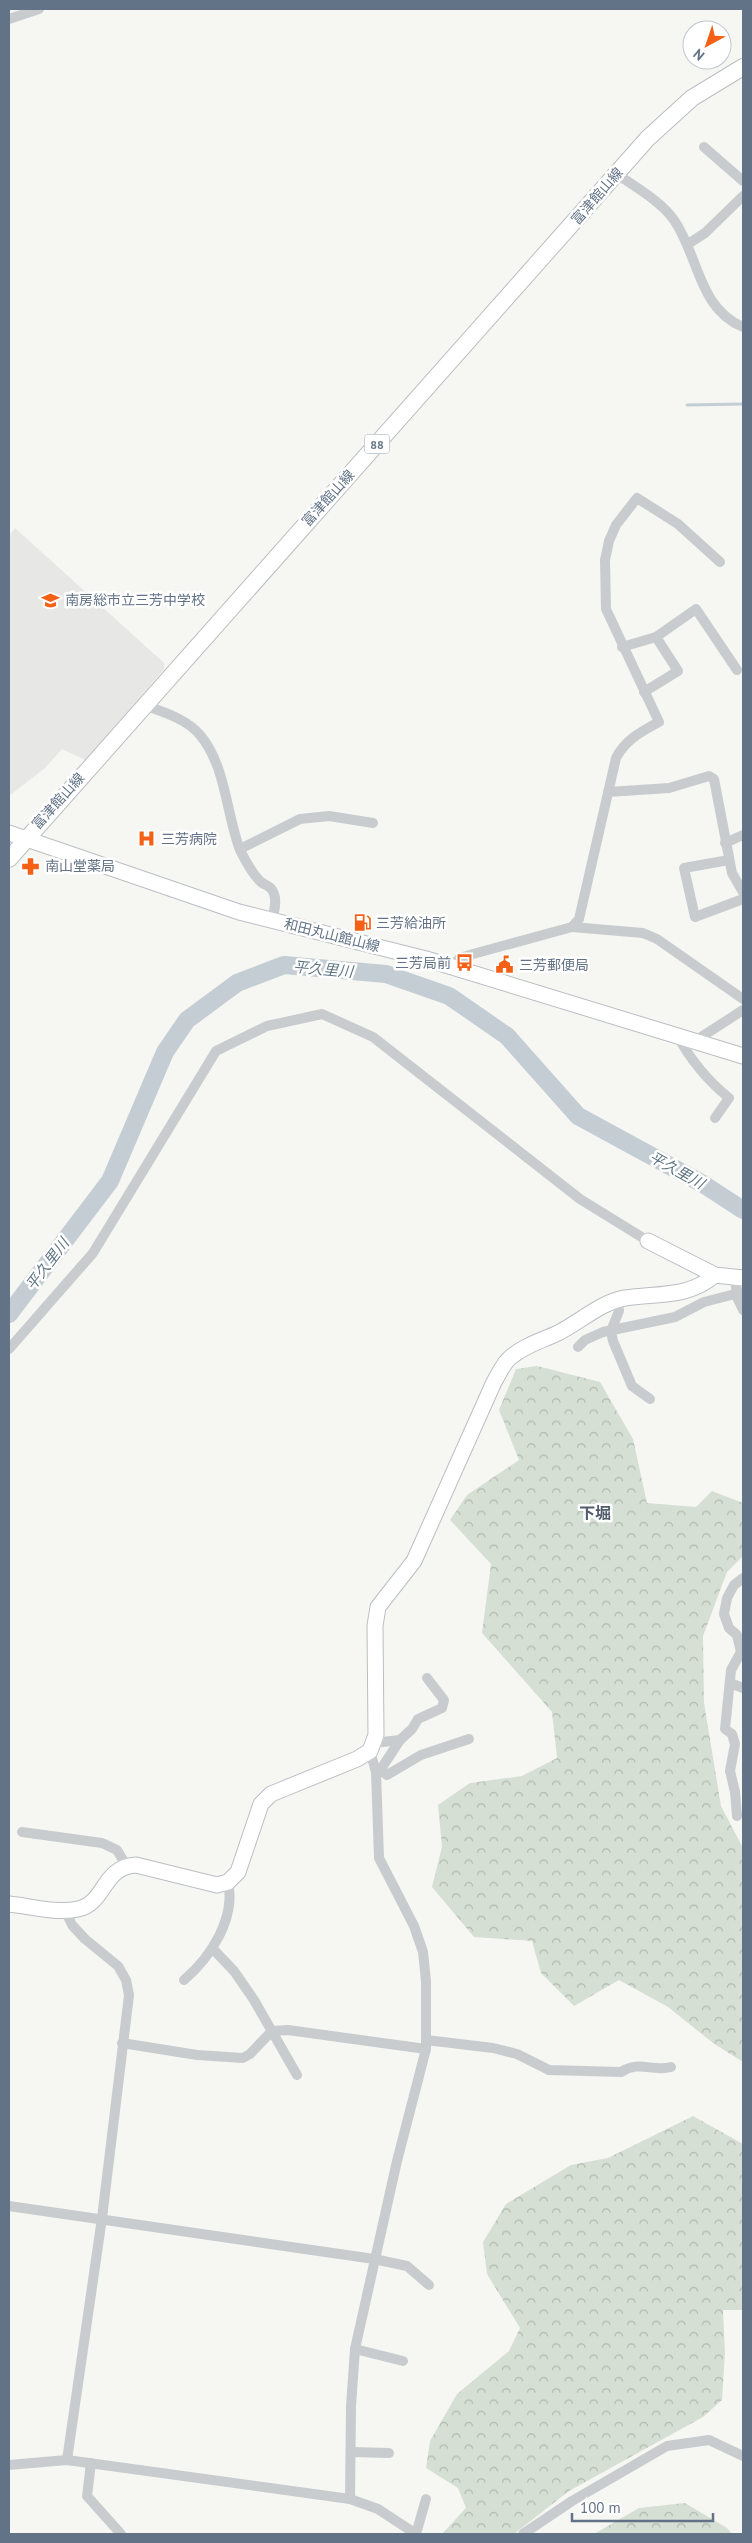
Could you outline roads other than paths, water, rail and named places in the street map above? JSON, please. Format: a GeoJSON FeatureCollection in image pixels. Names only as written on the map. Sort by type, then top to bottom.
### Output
{"type":"FeatureCollection","features":[{"type":"Feature","properties":{"kind":"main road","name":"富津館山線"},"geometry":{"type":"LineString","coordinates":[[9,859],[25,838],[673,113],[692,98],[743,67]]}},
{"type":"Feature","properties":{"kind":"street"},"geometry":{"type":"LineString","coordinates":[[9,19],[39,9]]}},
{"type":"Feature","properties":{"kind":"street"},"geometry":{"type":"LineString","coordinates":[[704,147],[743,181]]}},
{"type":"Feature","properties":{"kind":"street"},"geometry":{"type":"LineString","coordinates":[[617,174],[654,200],[673,218],[688,244],[705,290],[720,313],[743,327]]}},
{"type":"Feature","properties":{"kind":"street"},"geometry":{"type":"LineString","coordinates":[[688,244],[705,233],[743,196]]}},
{"type":"Feature","properties":{"kind":"street"},"geometry":{"type":"LineString","coordinates":[[572,927],[579,919],[616,758],[623,746],[633,736],[659,722],[622,647],[606,609],[605,560],[616,525],[637,498],[678,524],[720,562]]}},
{"type":"Feature","properties":{"kind":"street"},"geometry":{"type":"LineString","coordinates":[[622,647],[656,637],[696,609],[737,670]]}},
{"type":"Feature","properties":{"kind":"street"},"geometry":{"type":"LineString","coordinates":[[644,692],[678,672],[656,637]]}},
{"type":"Feature","properties":{"kind":"street"},"geometry":{"type":"LineString","coordinates":[[144,705],[167,713],[189,726],[200,735],[214,758],[240,849],[248,865],[261,882],[270,887],[274,895],[272,920]]}},
{"type":"Feature","properties":{"kind":"street"},"geometry":{"type":"LineString","coordinates":[[608,792],[669,788],[709,776],[714,779],[732,873],[743,892]]}},
{"type":"Feature","properties":{"kind":"street"},"geometry":{"type":"LineString","coordinates":[[240,849],[300,820],[329,816],[373,823]]}},
{"type":"Feature","properties":{"kind":"street","name":"和田丸山館山線"},"geometry":{"type":"LineString","coordinates":[[9,833],[204,900],[272,920],[351,939],[743,1056]]}},
{"type":"Feature","properties":{"kind":"street"},"geometry":{"type":"LineString","coordinates":[[725,843],[743,835]]}},
{"type":"Feature","properties":{"kind":"street"},"geometry":{"type":"LineString","coordinates":[[729,860],[684,868],[695,917],[743,899]]}},
{"type":"Feature","properties":{"kind":"street"},"geometry":{"type":"LineString","coordinates":[[450,968],[460,958],[572,927],[643,933],[657,938],[743,999]]}},
{"type":"Feature","properties":{"kind":"street"},"geometry":{"type":"LineString","coordinates":[[695,1041],[743,1010]]}},
{"type":"Feature","properties":{"kind":"street"},"geometry":{"type":"LineString","coordinates":[[9,1349],[92,1254],[216,1051],[267,1026],[322,1014],[373,1037],[580,1199],[648,1241],[715,1275],[739,1278],[743,1310]]}},
{"type":"Feature","properties":{"kind":"street"},"geometry":{"type":"LineString","coordinates":[[677,1035],[709,1081],[729,1098],[715,1118]]}},
{"type":"Feature","properties":{"kind":"street"},"geometry":{"type":"LineString","coordinates":[[350,2499],[355,2349],[374,2259],[426,2044],[426,1981],[423,1952],[414,1926],[379,1858],[376,1772],[372,1747],[376,1735],[375,1626],[378,1607],[414,1561],[494,1382],[508,1359],[524,1347],[558,1332],[618,1300],[692,1290],[715,1275]]}},
{"type":"Feature","properties":{"kind":"street"},"geometry":{"type":"LineString","coordinates":[[578,1346],[585,1340],[603,1332],[676,1317],[704,1302],[740,1293]]}},
{"type":"Feature","properties":{"kind":"street"},"geometry":{"type":"LineString","coordinates":[[618,1300],[619,1311],[612,1331],[613,1341],[632,1386],[650,1400]]}},
{"type":"Feature","properties":{"kind":"street"},"geometry":{"type":"LineString","coordinates":[[737,1816],[735,1792],[730,1771],[735,1744],[732,1734],[725,1729],[725,1720],[731,1670],[741,1652],[737,1635],[729,1628],[724,1614],[727,1598],[734,1586],[743,1578]]}},
{"type":"Feature","properties":{"kind":"street"},"geometry":{"type":"LineString","coordinates":[[427,1678],[444,1700],[442,1708],[418,1718],[412,1729],[400,1740],[383,1766],[382,1772],[386,1775],[421,1755],[469,1738]]}},
{"type":"Feature","properties":{"kind":"street"},"geometry":{"type":"LineString","coordinates":[[730,1683],[743,1688]]}},
{"type":"Feature","properties":{"kind":"street"},"geometry":{"type":"LineString","coordinates":[[9,1904],[79,1910],[90,1904],[118,1869],[126,1866],[136,1865],[217,1884],[228,1882],[238,1872],[261,1804],[271,1794],[357,1759],[372,1747],[400,1740]]}},
{"type":"Feature","properties":{"kind":"street"},"geometry":{"type":"LineString","coordinates":[[22,1832],[102,1843],[117,1850],[126,1866]]}},
{"type":"Feature","properties":{"kind":"street"},"geometry":{"type":"LineString","coordinates":[[184,1980],[201,1965],[213,1949],[232,1896],[228,1882]]}},
{"type":"Feature","properties":{"kind":"street"},"geometry":{"type":"LineString","coordinates":[[65,1910],[72,1925],[118,1966],[126,1980],[128,1995],[102,2218],[67,2460]]}},
{"type":"Feature","properties":{"kind":"street"},"geometry":{"type":"LineString","coordinates":[[213,1949],[234,1971],[298,2075]]}},
{"type":"Feature","properties":{"kind":"street"},"geometry":{"type":"LineString","coordinates":[[122,2042],[197,2055],[243,2058],[250,2054],[272,2031],[288,2030],[426,2044],[493,2048],[517,2054],[549,2070],[621,2072],[630,2066],[662,2069],[671,2067]]}},
{"type":"Feature","properties":{"kind":"street"},"geometry":{"type":"LineString","coordinates":[[9,2206],[374,2259],[407,2266],[430,2285]]}},
{"type":"Feature","properties":{"kind":"street"},"geometry":{"type":"LineString","coordinates":[[355,2349],[403,2361]]}},
{"type":"Feature","properties":{"kind":"street"},"geometry":{"type":"LineString","coordinates":[[523,2534],[572,2501],[667,2446],[709,2440],[743,2456]]}},
{"type":"Feature","properties":{"kind":"street"},"geometry":{"type":"LineString","coordinates":[[351,2452],[389,2453]]}},
{"type":"Feature","properties":{"kind":"street"},"geometry":{"type":"LineString","coordinates":[[9,2465],[67,2460],[350,2499],[378,2509],[416,2534],[426,2500]]}},
{"type":"Feature","properties":{"kind":"street"},"geometry":{"type":"LineString","coordinates":[[91,2463],[87,2496],[121,2534]]}},
{"type":"Feature","properties":{"kind":"waterway"},"geometry":{"type":"LineString","coordinates":[[687,405],[743,404]]}},
{"type":"Feature","properties":{"kind":"waterway","name":"平久里川"},"geometry":{"type":"LineString","coordinates":[[9,1314],[110,1181],[165,1052],[187,1020],[237,983],[284,965],[386,974],[449,996],[507,1036],[578,1116],[703,1184],[743,1210]]}},
{"type":"Feature","properties":{"kind":"place","name":"南房総市立三芳中学校"},"geometry":{"type":"Point","coordinates":[51,600]}},
{"type":"Feature","properties":{"kind":"place","name":"三芳病院"},"geometry":{"type":"Point","coordinates":[147,839]}},
{"type":"Feature","properties":{"kind":"place","name":"南山堂薬局"},"geometry":{"type":"Point","coordinates":[31,866]}},
{"type":"Feature","properties":{"kind":"place","name":"三芳給油所"},"geometry":{"type":"Point","coordinates":[362,923]}},
{"type":"Feature","properties":{"kind":"place","name":"三芳局前"},"geometry":{"type":"Point","coordinates":[465,963]}},
{"type":"Feature","properties":{"kind":"place","name":"三芳郵便局"},"geometry":{"type":"Point","coordinates":[505,965]}},
{"type":"Feature","properties":{"kind":"district","name":"下堀"},"geometry":{"type":"Point","coordinates":[595,1513]}}]}
